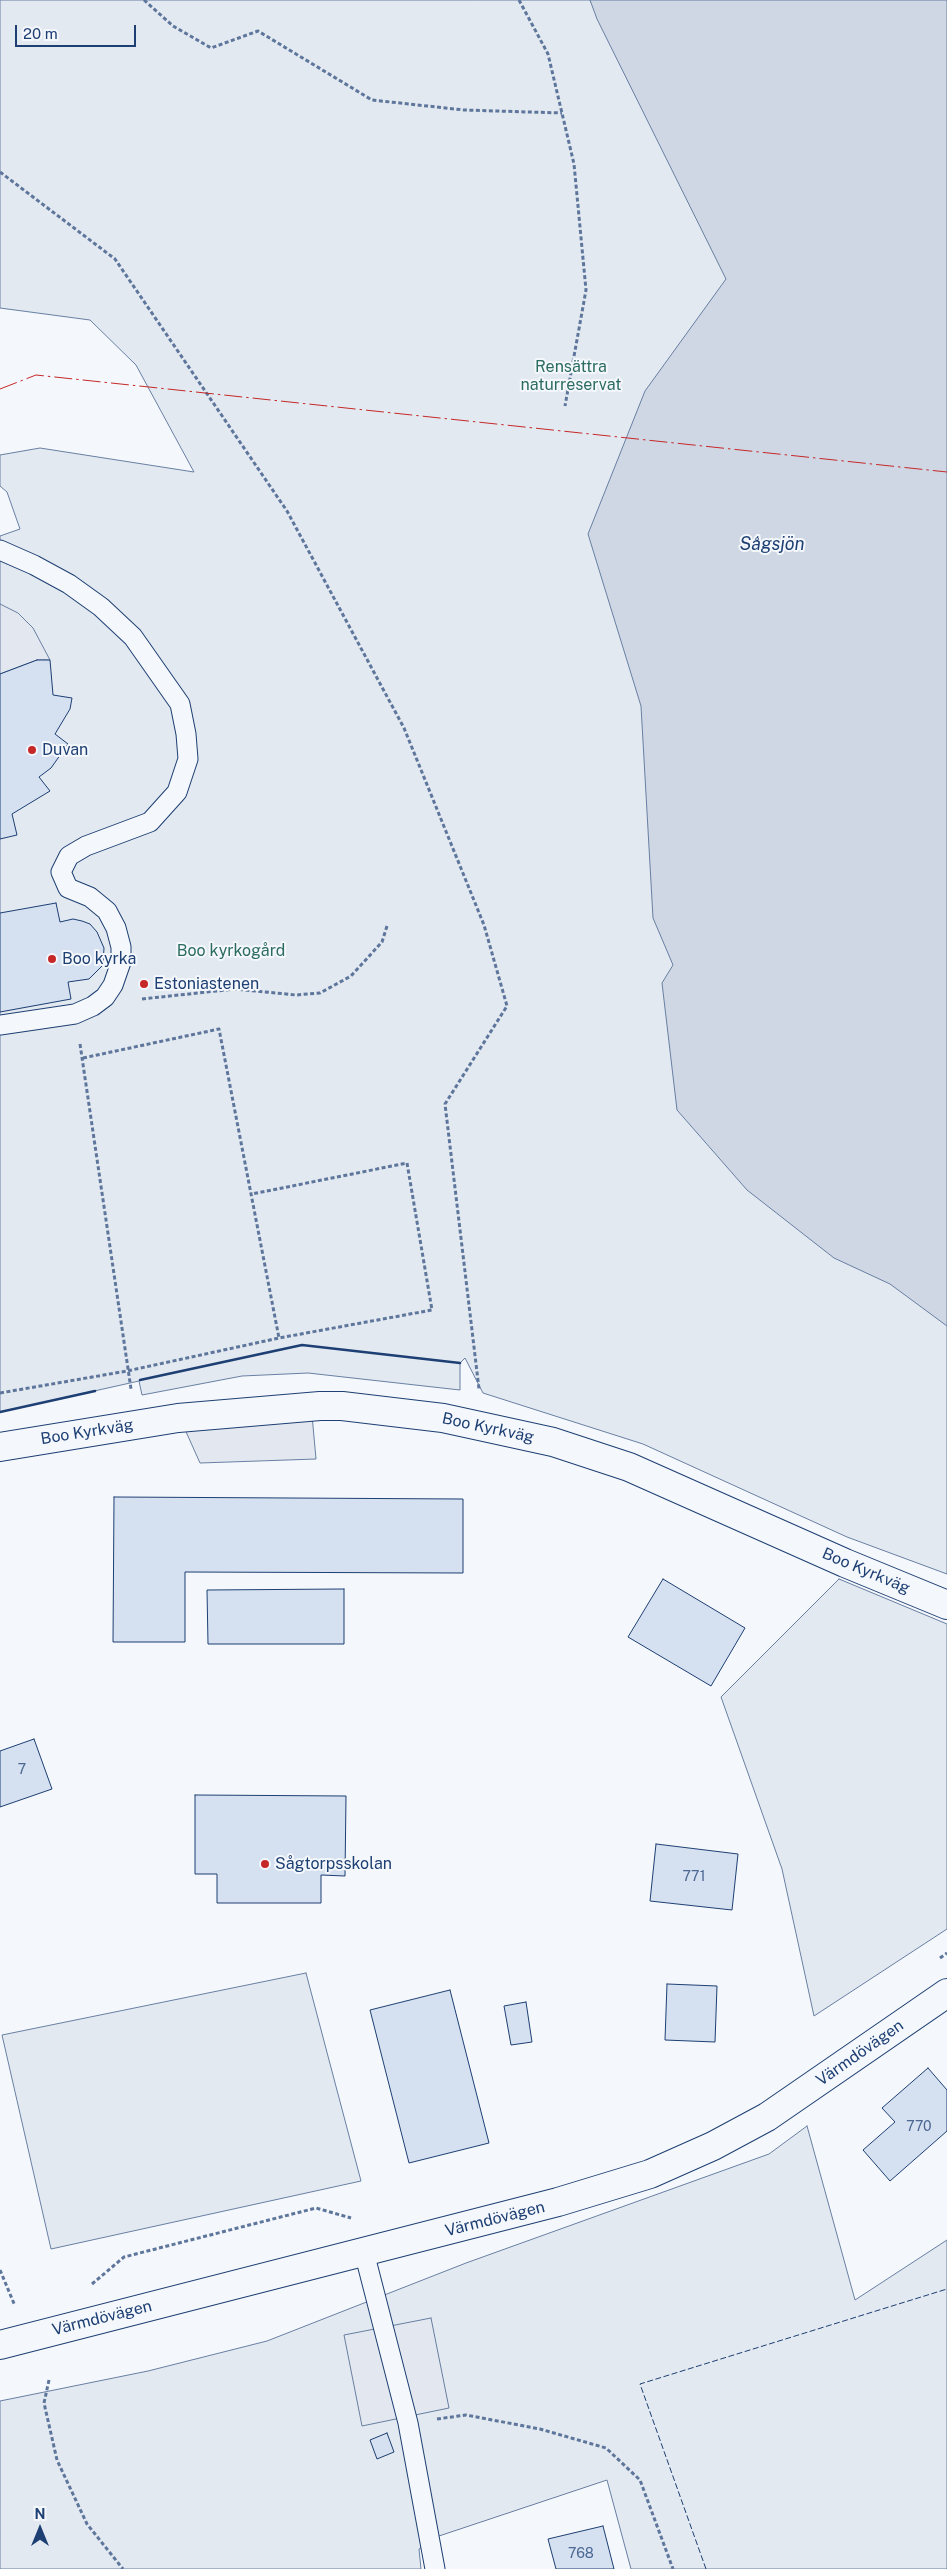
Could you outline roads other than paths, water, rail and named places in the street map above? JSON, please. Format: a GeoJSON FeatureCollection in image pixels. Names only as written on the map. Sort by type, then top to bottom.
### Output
{"type":"FeatureCollection","features":[{"type":"Feature","properties":{"kind":"main road","name":"Boo Kyrkväg"},"geometry":{"type":"LineString","coordinates":[[0,1447],[178,1418],[320,1406],[342,1406],[443,1418],[553,1442],[629,1467],[845,1563],[947,1605]]}},
{"type":"Feature","properties":{"kind":"main road","name":"Värmdövägen"},"geometry":{"type":"LineString","coordinates":[[0,2345],[558,2202],[650,2174],[713,2146],[767,2117],[947,1993]]}},
{"type":"Feature","properties":{"kind":"lane"},"geometry":{"type":"LineString","coordinates":[[0,550],[34,565],[69,584],[101,608],[133,637],[180,704],[186,734],[188,759],[177,792],[150,822],[86,846],[69,856],[61,872],[68,888],[90,897],[107,911],[116,928],[121,946],[121,962],[117,976],[105,997],[93,1006],[75,1014],[0,1026]]}},
{"type":"Feature","properties":{"kind":"lane"},"geometry":{"type":"LineString","coordinates":[[364,2252],[408,2423],[435,2569]]}},
{"type":"Feature","properties":{"kind":"water","name":"Sågsjön"},"geometry":{"type":"Polygon","coordinates":[[[590,0],[947,0],[947,1326],[890,1284],[834,1258],[747,1190],[677,1110],[662,983],[673,965],[653,918],[641,706],[588,534],[645,391],[726,279],[597,19],[590,0]]]}},
{"type":"Feature","properties":{"kind":"place","name":"Duvan"},"geometry":{"type":"Point","coordinates":[32,750]}},
{"type":"Feature","properties":{"kind":"place","name":"Boo kyrka"},"geometry":{"type":"Point","coordinates":[52,959]}},
{"type":"Feature","properties":{"kind":"place","name":"Estoniastenen"},"geometry":{"type":"Point","coordinates":[144,984]}},
{"type":"Feature","properties":{"kind":"place","name":"Sågtorpsskolan"},"geometry":{"type":"Point","coordinates":[265,1864]}},
{"type":"Feature","properties":{"kind":"park label","name":"Rensättra naturreservat"},"geometry":{"type":"Point","coordinates":[571,376]}},
{"type":"Feature","properties":{"kind":"park label","name":"Boo kyrkogård"},"geometry":{"type":"Point","coordinates":[231,951]}}]}
